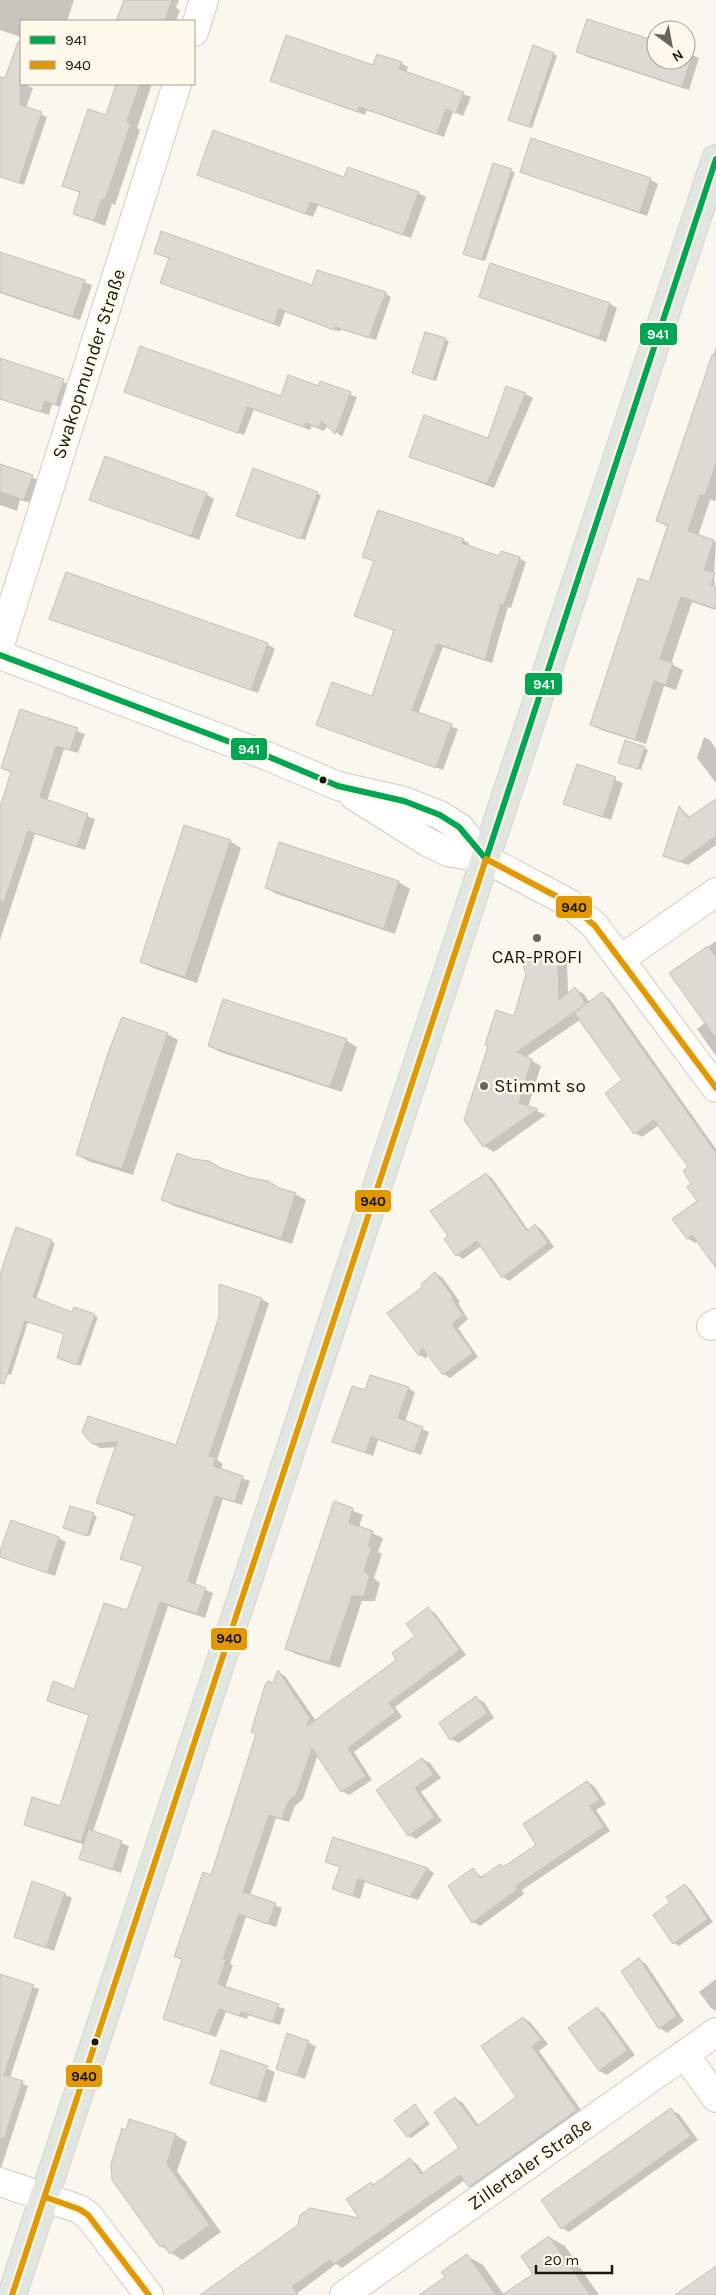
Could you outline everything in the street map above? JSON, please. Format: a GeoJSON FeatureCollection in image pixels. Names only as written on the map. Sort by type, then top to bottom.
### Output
{"type":"FeatureCollection","features":[{"type":"Feature","properties":{"kind":"main road"},"geometry":{"type":"LineString","coordinates":[[12,2295],[716,159]]}},
{"type":"Feature","properties":{"kind":"street"},"geometry":{"type":"LineString","coordinates":[[195,29],[204,0]]}},
{"type":"Feature","properties":{"kind":"street","name":"Swakopmunder Straße"},"geometry":{"type":"LineString","coordinates":[[0,645],[178,85]]}},
{"type":"Feature","properties":{"kind":"street"},"geometry":{"type":"LineString","coordinates":[[0,655],[267,756],[338,786],[404,801],[440,815],[459,827],[486,859],[569,903],[596,926],[716,1088]]}},
{"type":"Feature","properties":{"kind":"street"},"geometry":{"type":"LineString","coordinates":[[621,959],[716,892]]}},
{"type":"Feature","properties":{"kind":"street","name":"Zillertaler Straße"},"geometry":{"type":"LineString","coordinates":[[344,2295],[716,2032]]}},
{"type":"Feature","properties":{"kind":"street"},"geometry":{"type":"LineString","coordinates":[[685,2054],[716,2098]]}},
{"type":"Feature","properties":{"kind":"street"},"geometry":{"type":"LineString","coordinates":[[0,2182],[79,2209],[88,2215],[149,2295]]}},
{"type":"Feature","properties":{"kind":"building"},"geometry":{"type":"Polygon","coordinates":[[[124,0],[172,0],[165,20],[116,20],[124,0]]]}},
{"type":"Feature","properties":{"kind":"building"},"geometry":{"type":"Polygon","coordinates":[[[587,19],[646,38],[646,70],[688,70],[682,87],[576,52],[587,19]]]}},
{"type":"Feature","properties":{"kind":"building"},"geometry":{"type":"Polygon","coordinates":[[[286,35],[373,65],[377,54],[402,62],[399,69],[464,92],[456,113],[446,109],[437,134],[359,107],[358,112],[270,81],[286,35]]]}},
{"type":"Feature","properties":{"kind":"building"},"geometry":{"type":"Polygon","coordinates":[[[18,42],[20,42],[20,105],[42,112],[19,183],[0,177],[0,77],[5,78],[18,42]]]}},
{"type":"Feature","properties":{"kind":"building"},"geometry":{"type":"Polygon","coordinates":[[[533,45],[554,53],[529,127],[508,120],[533,45]]]}},
{"type":"Feature","properties":{"kind":"building"},"geometry":{"type":"Polygon","coordinates":[[[116,85],[140,85],[127,122],[131,123],[105,200],[102,199],[94,221],[73,214],[80,192],[62,186],[88,109],[106,115],[116,85]]]}},
{"type":"Feature","properties":{"kind":"building"},"geometry":{"type":"Polygon","coordinates":[[[213,130],[344,177],[348,167],[419,192],[403,235],[310,202],[306,214],[197,175],[213,130]]]}},
{"type":"Feature","properties":{"kind":"building"},"geometry":{"type":"Polygon","coordinates":[[[531,138],[651,178],[640,213],[520,172],[531,138]]]}},
{"type":"Feature","properties":{"kind":"building"},"geometry":{"type":"Polygon","coordinates":[[[493,163],[512,169],[482,260],[463,254],[493,163]]]}},
{"type":"Feature","properties":{"kind":"building"},"geometry":{"type":"Polygon","coordinates":[[[161,231],[312,285],[317,270],[386,292],[369,338],[335,327],[334,330],[279,309],[274,324],[160,283],[169,258],[154,253],[161,231]]]}},
{"type":"Feature","properties":{"kind":"building"},"geometry":{"type":"Polygon","coordinates":[[[0,252],[85,280],[73,317],[0,292],[0,252]]]}},
{"type":"Feature","properties":{"kind":"building"},"geometry":{"type":"Polygon","coordinates":[[[490,263],[610,303],[599,338],[479,297],[490,263]]]}},
{"type":"Feature","properties":{"kind":"building"},"geometry":{"type":"Polygon","coordinates":[[[425,332],[446,338],[433,380],[412,373],[425,332]]]}},
{"type":"Feature","properties":{"kind":"building"},"geometry":{"type":"Polygon","coordinates":[[[140,346],[281,396],[288,375],[319,386],[320,381],[351,392],[335,434],[322,421],[318,428],[306,423],[304,427],[247,407],[238,433],[124,392],[140,346]]]}},
{"type":"Feature","properties":{"kind":"building"},"geometry":{"type":"Polygon","coordinates":[[[712,355],[716,355],[716,463],[705,496],[700,495],[688,531],[714,540],[704,570],[715,573],[711,585],[716,587],[716,609],[681,597],[660,659],[673,663],[666,685],[654,681],[635,740],[590,725],[638,578],[649,582],[668,525],[656,521],[712,355]]]}},
{"type":"Feature","properties":{"kind":"building"},"geometry":{"type":"Polygon","coordinates":[[[0,358],[64,379],[56,405],[45,401],[41,412],[0,399],[0,358]]]}},
{"type":"Feature","properties":{"kind":"building"},"geometry":{"type":"Polygon","coordinates":[[[506,386],[526,393],[487,484],[409,457],[424,415],[488,438],[506,386]]]}},
{"type":"Feature","properties":{"kind":"building"},"geometry":{"type":"Polygon","coordinates":[[[105,456],[207,493],[191,536],[89,500],[105,456]]]}},
{"type":"Feature","properties":{"kind":"building"},"geometry":{"type":"Polygon","coordinates":[[[0,464],[33,475],[24,500],[0,492],[0,464]]]}},
{"type":"Feature","properties":{"kind":"building"},"geometry":{"type":"Polygon","coordinates":[[[253,468],[318,492],[301,539],[236,516],[253,468]]]}},
{"type":"Feature","properties":{"kind":"building"},"geometry":{"type":"Polygon","coordinates":[[[378,510],[464,539],[462,543],[499,556],[501,551],[520,557],[504,605],[501,604],[485,660],[437,644],[412,710],[452,724],[436,768],[316,725],[332,682],[372,696],[394,630],[354,616],[374,561],[362,557],[378,510]]]}},
{"type":"Feature","properties":{"kind":"building"},"geometry":{"type":"Polygon","coordinates":[[[66,572],[268,643],[251,690],[49,619],[66,572]]]}},
{"type":"Feature","properties":{"kind":"building"},"geometry":{"type":"Polygon","coordinates":[[[20,709],[78,728],[70,750],[56,746],[40,797],[88,814],[77,847],[28,831],[4,902],[0,901],[0,807],[11,772],[1,768],[20,709]]]}},
{"type":"Feature","properties":{"kind":"building"},"geometry":{"type":"Polygon","coordinates":[[[625,740],[645,747],[638,769],[618,763],[625,740]]]}},
{"type":"Feature","properties":{"kind":"building"},"geometry":{"type":"Polygon","coordinates":[[[577,764],[616,777],[603,817],[563,804],[577,764]]]}},
{"type":"Feature","properties":{"kind":"building"},"geometry":{"type":"Polygon","coordinates":[[[716,799],[716,836],[680,862],[663,856],[679,806],[688,818],[716,799]]]}},
{"type":"Feature","properties":{"kind":"building"},"geometry":{"type":"Polygon","coordinates":[[[184,825],[231,840],[185,977],[140,962],[184,825]]]}},
{"type":"Feature","properties":{"kind":"building"},"geometry":{"type":"Polygon","coordinates":[[[279,842],[399,881],[384,929],[265,888],[279,842]]]}},
{"type":"Feature","properties":{"kind":"building"},"geometry":{"type":"Polygon","coordinates":[[[708,946],[716,957],[716,1039],[669,973],[708,946]]]}},
{"type":"Feature","properties":{"kind":"building"},"geometry":{"type":"Polygon","coordinates":[[[558,954],[559,1000],[575,987],[586,1004],[517,1052],[532,1059],[519,1103],[538,1109],[483,1147],[464,1120],[488,1046],[485,1045],[496,1010],[514,1016],[526,974],[522,962],[558,954]]]}},
{"type":"Feature","properties":{"kind":"building"},"geometry":{"type":"Polygon","coordinates":[[[602,992],[716,1153],[716,1268],[692,1235],[687,1239],[672,1219],[697,1201],[687,1187],[691,1184],[683,1171],[688,1167],[654,1120],[634,1134],[605,1093],[622,1080],[574,1013],[602,992]]]}},
{"type":"Feature","properties":{"kind":"building"},"geometry":{"type":"Polygon","coordinates":[[[223,999],[347,1039],[330,1087],[208,1046],[223,999]]]}},
{"type":"Feature","properties":{"kind":"building"},"geometry":{"type":"Polygon","coordinates":[[[122,1017],[168,1033],[122,1169],[76,1155],[108,1053],[122,1017]]]}},
{"type":"Feature","properties":{"kind":"building"},"geometry":{"type":"Polygon","coordinates":[[[177,1153],[193,1159],[209,1161],[221,1168],[251,1178],[268,1181],[279,1188],[296,1193],[281,1239],[161,1200],[177,1153]]]}},
{"type":"Feature","properties":{"kind":"building"},"geometry":{"type":"Polygon","coordinates":[[[486,1173],[527,1231],[535,1224],[548,1243],[502,1278],[477,1241],[456,1256],[444,1239],[448,1236],[430,1211],[486,1173]]]}},
{"type":"Feature","properties":{"kind":"building"},"geometry":{"type":"Polygon","coordinates":[[[16,1227],[52,1240],[33,1297],[72,1312],[74,1307],[95,1314],[77,1365],[57,1358],[64,1334],[25,1321],[4,1384],[0,1383],[0,1274],[16,1227]]]}},
{"type":"Feature","properties":{"kind":"building"},"geometry":{"type":"Polygon","coordinates":[[[435,1272],[454,1298],[452,1299],[463,1315],[452,1324],[473,1353],[443,1375],[422,1348],[419,1356],[387,1313],[421,1288],[422,1283],[435,1272]]]}},
{"type":"Feature","properties":{"kind":"building"},"geometry":{"type":"Polygon","coordinates":[[[219,1284],[262,1298],[209,1456],[216,1458],[213,1466],[243,1476],[235,1502],[215,1496],[188,1581],[206,1588],[197,1614],[160,1602],[81,1842],[24,1825],[32,1797],[60,1806],[89,1715],[47,1701],[53,1681],[74,1689],[104,1603],[127,1610],[143,1566],[120,1559],[135,1515],[96,1503],[117,1442],[92,1444],[82,1432],[88,1416],[176,1445],[219,1317],[219,1284]]]}},
{"type":"Feature","properties":{"kind":"building"},"geometry":{"type":"Polygon","coordinates":[[[370,1375],[409,1387],[398,1418],[423,1427],[414,1452],[371,1437],[366,1453],[332,1442],[352,1386],[365,1390],[370,1375]]]}},
{"type":"Feature","properties":{"kind":"building"},"geometry":{"type":"Polygon","coordinates":[[[334,1501],[353,1508],[349,1523],[373,1531],[368,1546],[372,1547],[364,1571],[370,1576],[364,1596],[352,1596],[329,1663],[285,1649],[334,1501]]]}},
{"type":"Feature","properties":{"kind":"building"},"geometry":{"type":"Polygon","coordinates":[[[70,1506],[94,1513],[87,1536],[63,1528],[70,1506]]]}},
{"type":"Feature","properties":{"kind":"building"},"geometry":{"type":"Polygon","coordinates":[[[11,1520],[59,1537],[47,1573],[0,1557],[0,1551],[11,1520]]]}},
{"type":"Feature","properties":{"kind":"building"},"geometry":{"type":"Polygon","coordinates":[[[428,1607],[460,1650],[389,1703],[396,1712],[348,1748],[366,1776],[341,1792],[312,1748],[296,1795],[288,1802],[282,1819],[269,1815],[243,1892],[276,1903],[268,1924],[239,1914],[223,1959],[226,1960],[218,1984],[279,2004],[273,2022],[241,2012],[240,2016],[219,2009],[209,2034],[163,2019],[182,1959],[174,1957],[203,1872],[211,1875],[256,1734],[251,1732],[265,1685],[268,1681],[273,1683],[278,1670],[310,1718],[307,1726],[396,1660],[392,1653],[415,1636],[406,1624],[428,1607]]]}},
{"type":"Feature","properties":{"kind":"building"},"geometry":{"type":"Polygon","coordinates":[[[476,1696],[488,1713],[450,1740],[439,1723],[476,1696]]]}},
{"type":"Feature","properties":{"kind":"building"},"geometry":{"type":"Polygon","coordinates":[[[422,1758],[434,1774],[415,1788],[435,1817],[408,1836],[376,1790],[422,1758]]]}},
{"type":"Feature","properties":{"kind":"building"},"geometry":{"type":"Polygon","coordinates":[[[587,1781],[600,1800],[590,1806],[604,1827],[516,1886],[518,1889],[472,1923],[448,1886],[473,1868],[480,1878],[500,1864],[503,1867],[536,1845],[523,1824],[587,1781]]]}},
{"type":"Feature","properties":{"kind":"building"},"geometry":{"type":"Polygon","coordinates":[[[88,1829],[122,1841],[113,1870],[79,1859],[88,1829]]]}},
{"type":"Feature","properties":{"kind":"building"},"geometry":{"type":"Polygon","coordinates":[[[333,1837],[428,1868],[410,1897],[358,1879],[353,1896],[332,1889],[340,1867],[325,1862],[333,1837]]]}},
{"type":"Feature","properties":{"kind":"building"},"geometry":{"type":"Polygon","coordinates":[[[32,1881],[65,1893],[46,1948],[14,1937],[32,1881]]]}},
{"type":"Feature","properties":{"kind":"building"},"geometry":{"type":"Polygon","coordinates":[[[685,1884],[708,1919],[673,1944],[653,1915],[670,1902],[666,1897],[685,1884]]]}},
{"type":"Feature","properties":{"kind":"building"},"geometry":{"type":"Polygon","coordinates":[[[639,1958],[677,2016],[659,2029],[621,1971],[639,1958]]]}},
{"type":"Feature","properties":{"kind":"building"},"geometry":{"type":"Polygon","coordinates":[[[0,1974],[34,1985],[4,2075],[23,2081],[4,2139],[0,2138],[0,1974]]]}},
{"type":"Feature","properties":{"kind":"building"},"geometry":{"type":"Polygon","coordinates":[[[597,2007],[628,2050],[599,2071],[568,2028],[597,2007]]]}},
{"type":"Feature","properties":{"kind":"building"},"geometry":{"type":"Polygon","coordinates":[[[523,2017],[542,2040],[532,2046],[577,2110],[469,2187],[460,2175],[334,2264],[330,2260],[292,2287],[298,2295],[200,2295],[298,2225],[300,2215],[310,2208],[359,2218],[346,2199],[371,2182],[373,2185],[410,2158],[421,2174],[459,2148],[434,2112],[455,2097],[477,2126],[516,2097],[481,2046],[523,2017]]]}},
{"type":"Feature","properties":{"kind":"building"},"geometry":{"type":"Polygon","coordinates":[[[287,2033],[309,2041],[297,2076],[276,2069],[287,2033]]]}},
{"type":"Feature","properties":{"kind":"building"},"geometry":{"type":"Polygon","coordinates":[[[221,2050],[268,2066],[258,2099],[210,2084],[221,2050]]]}},
{"type":"Feature","properties":{"kind":"building"},"geometry":{"type":"Polygon","coordinates":[[[415,2104],[427,2122],[407,2137],[394,2120],[415,2104]]]}},
{"type":"Feature","properties":{"kind":"building"},"geometry":{"type":"Polygon","coordinates":[[[671,2108],[691,2136],[561,2229],[541,2200],[671,2108]]]}},
{"type":"Feature","properties":{"kind":"building"},"geometry":{"type":"Polygon","coordinates":[[[129,2119],[176,2134],[167,2164],[210,2225],[170,2254],[163,2245],[160,2247],[112,2180],[111,2164],[122,2128],[126,2130],[129,2119]]]}},
{"type":"Feature","properties":{"kind":"building"},"geometry":{"type":"Polygon","coordinates":[[[549,2236],[590,2295],[502,2295],[533,2274],[521,2256],[549,2236]]]}},
{"type":"Feature","properties":{"kind":"building"},"geometry":{"type":"Polygon","coordinates":[[[467,2254],[496,2295],[419,2295],[445,2277],[441,2272],[467,2254]]]}},
{"type":"Feature","properties":{"kind":"building"},"geometry":{"type":"Polygon","coordinates":[[[716,2266],[716,2295],[675,2295],[716,2266]]]}},
{"type":"Feature","properties":{"kind":"transit line","name":"941"},"geometry":{"type":"LineString","coordinates":[[486,859],[716,159]]}},
{"type":"Feature","properties":{"kind":"transit line","name":"941"},"geometry":{"type":"LineString","coordinates":[[0,655],[267,756],[338,786],[404,801],[440,815],[459,827],[486,859]]}},
{"type":"Feature","properties":{"kind":"transit line","name":"940"},"geometry":{"type":"LineString","coordinates":[[12,2295],[486,859],[569,903],[595,926],[716,1088]]}},
{"type":"Feature","properties":{"kind":"transit line","name":"940"},"geometry":{"type":"LineString","coordinates":[[45,2197],[79,2209],[88,2215],[149,2295]]}},
{"type":"Feature","properties":{"kind":"place","name":"CAR-PROFI"},"geometry":{"type":"Point","coordinates":[537,938]}},
{"type":"Feature","properties":{"kind":"place","name":"Stimmt so"},"geometry":{"type":"Point","coordinates":[484,1086]}}]}
